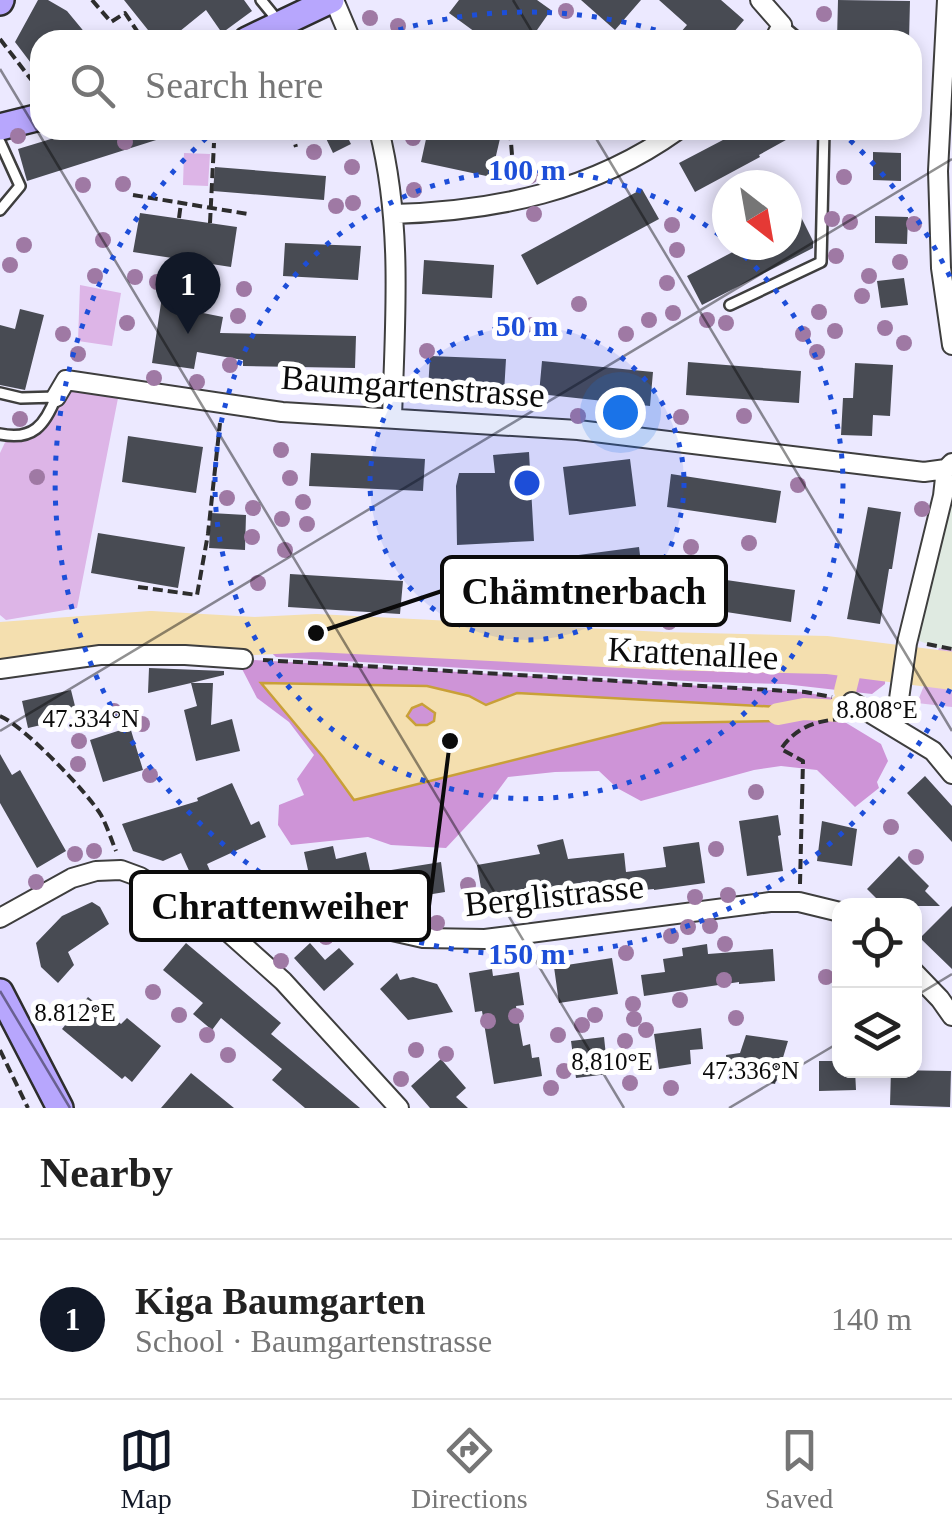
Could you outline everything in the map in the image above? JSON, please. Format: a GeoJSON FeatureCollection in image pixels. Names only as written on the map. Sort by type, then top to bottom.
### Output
{"type":"FeatureCollection","features":[{"type":"Feature","properties":{"kind":"street"},"geometry":{"type":"LineString","coordinates":[[268,30],[332,0],[346,30]]}},
{"type":"Feature","properties":{"kind":"street"},"geometry":{"type":"LineString","coordinates":[[760,0],[777,30]]}},
{"type":"Feature","properties":{"kind":"street"},"geometry":{"type":"LineString","coordinates":[[947,0],[938,172],[941,268],[952,345]]}},
{"type":"Feature","properties":{"kind":"street"},"geometry":{"type":"LineString","coordinates":[[0,127],[30,120]]}},
{"type":"Feature","properties":{"kind":"street"},"geometry":{"type":"LineString","coordinates":[[382,140],[394,214],[392,418]]}},
{"type":"Feature","properties":{"kind":"street"},"geometry":{"type":"LineString","coordinates":[[394,214],[456,211],[559,191],[614,168],[661,140]]}},
{"type":"Feature","properties":{"kind":"street","name":"Baumgartenstrasse"},"geometry":{"type":"LineString","coordinates":[[56,397],[66,380],[282,412],[578,430],[924,472],[949,466]]}},
{"type":"Feature","properties":{"kind":"street"},"geometry":{"type":"LineString","coordinates":[[895,726],[907,641],[949,466]]}},
{"type":"Feature","properties":{"kind":"street"},"geometry":{"type":"LineString","coordinates":[[0,669],[100,655],[243,659]]}},
{"type":"Feature","properties":{"kind":"street"},"geometry":{"type":"LineString","coordinates":[[848,710],[895,726],[933,752],[952,774]]}},
{"type":"Feature","properties":{"kind":"street"},"geometry":{"type":"LineString","coordinates":[[0,918],[72,878],[121,870],[140,877],[226,930],[282,981],[399,1108]]}},
{"type":"Feature","properties":{"kind":"street","name":"Berglistrasse"},"geometry":{"type":"LineString","coordinates":[[226,930],[242,913],[272,904],[423,938],[484,939],[770,902],[799,902],[832,910]]}},
{"type":"Feature","properties":{"kind":"street"},"geometry":{"type":"LineString","coordinates":[[922,980],[952,1016]]}},
{"type":"Feature","properties":{"kind":"street"},"geometry":{"type":"LineString","coordinates":[[0,992],[60,1108]]}},
{"type":"Feature","properties":{"kind":"lane"},"geometry":{"type":"LineString","coordinates":[[261,0],[280,24]]}},
{"type":"Feature","properties":{"kind":"lane"},"geometry":{"type":"LineString","coordinates":[[730,304],[821,262],[824,140]]}},
{"type":"Feature","properties":{"kind":"lane"},"geometry":{"type":"LineString","coordinates":[[0,142],[20,186],[0,210]]}},
{"type":"Feature","properties":{"kind":"lane","name":"Baumgartenstrasse"},"geometry":{"type":"LineString","coordinates":[[0,393],[21,398],[56,397]]}},
{"type":"Feature","properties":{"kind":"lane"},"geometry":{"type":"LineString","coordinates":[[0,434],[30,434],[47,419],[56,397]]}},
{"type":"Feature","properties":{"kind":"path"},"geometry":{"type":"LineString","coordinates":[[92,0],[111,22],[125,13],[136,30]]}},
{"type":"Feature","properties":{"kind":"path"},"geometry":{"type":"LineString","coordinates":[[0,40],[30,78]]}},
{"type":"Feature","properties":{"kind":"path"},"geometry":{"type":"LineString","coordinates":[[294,140],[296,147]]}},
{"type":"Feature","properties":{"kind":"path"},"geometry":{"type":"LineString","coordinates":[[511,140],[515,201]]}},
{"type":"Feature","properties":{"kind":"path"},"geometry":{"type":"LineString","coordinates":[[210,223],[214,143]]}},
{"type":"Feature","properties":{"kind":"path"},"geometry":{"type":"LineString","coordinates":[[134,195],[248,214]]}},
{"type":"Feature","properties":{"kind":"path"},"geometry":{"type":"LineString","coordinates":[[180,218],[181,203]]}},
{"type":"Feature","properties":{"kind":"path"},"geometry":{"type":"LineString","coordinates":[[138,587],[198,594],[222,403]]}},
{"type":"Feature","properties":{"kind":"path"},"geometry":{"type":"LineString","coordinates":[[907,641],[952,649]]}},
{"type":"Feature","properties":{"kind":"path","name":"Krattenallee"},"geometry":{"type":"LineString","coordinates":[[243,659],[805,692],[848,710]]}},
{"type":"Feature","properties":{"kind":"path"},"geometry":{"type":"LineString","coordinates":[[800,864],[803,761],[781,749],[812,724],[848,710]]}},
{"type":"Feature","properties":{"kind":"path"},"geometry":{"type":"LineString","coordinates":[[0,716],[26,734],[100,812],[117,853]]}},
{"type":"Feature","properties":{"kind":"path"},"geometry":{"type":"LineString","coordinates":[[0,1050],[28,1108]]}},
{"type":"Feature","properties":{"kind":"shaded area"},"geometry":{"type":"Polygon","coordinates":[[[184,153],[210,154],[208,186],[183,185],[184,153]]]}},
{"type":"Feature","properties":{"kind":"shaded area"},"geometry":{"type":"Polygon","coordinates":[[[80,285],[121,293],[112,346],[78,341],[80,285]]]}},
{"type":"Feature","properties":{"kind":"shaded area"},"geometry":{"type":"Polygon","coordinates":[[[66,380],[120,388],[77,608],[6,620],[0,615],[0,453],[8,436],[29,434],[66,380]]]}},
{"type":"Feature","properties":{"kind":"shaded area"},"geometry":{"type":"Polygon","coordinates":[[[952,463],[952,649],[908,637],[952,463]]]}},
{"type":"Feature","properties":{"kind":"shaded area"},"geometry":{"type":"Polygon","coordinates":[[[316,633],[662,651],[827,655],[886,663],[885,684],[872,694],[784,684],[276,657],[254,636],[316,633]]]}},
{"type":"Feature","properties":{"kind":"shaded area"},"geometry":{"type":"Polygon","coordinates":[[[939,648],[952,649],[952,707],[917,703],[939,648]]]}},
{"type":"Feature","properties":{"kind":"shaded area"},"geometry":{"type":"Polygon","coordinates":[[[253,660],[805,692],[852,702],[843,721],[881,744],[888,761],[877,782],[879,788],[855,807],[817,770],[781,766],[754,770],[641,801],[617,788],[599,771],[555,772],[508,777],[446,848],[391,845],[368,837],[291,845],[278,825],[279,805],[304,795],[297,779],[314,755],[289,722],[257,698],[241,667],[253,660]]]}},
{"type":"Feature","properties":{"kind":"shaded area"},"geometry":{"type":"Polygon","coordinates":[[[261,683],[427,686],[469,696],[486,705],[517,693],[779,707],[777,721],[662,723],[354,800],[261,683]],[[422,704],[412,708],[407,716],[416,725],[427,725],[434,721],[435,713],[422,704]]]}},
{"type":"Feature","properties":{"kind":"building"},"geometry":{"type":"Polygon","coordinates":[[[38,0],[48,0],[67,11],[83,30],[30,30],[30,62],[15,42],[38,0]]]}},
{"type":"Feature","properties":{"kind":"building"},"geometry":{"type":"Polygon","coordinates":[[[124,0],[244,0],[252,11],[226,30],[220,30],[206,10],[181,30],[148,30],[124,0]]]}},
{"type":"Feature","properties":{"kind":"building"},"geometry":{"type":"Polygon","coordinates":[[[459,0],[537,0],[551,10],[537,30],[472,30],[449,13],[459,0]]]}},
{"type":"Feature","properties":{"kind":"building"},"geometry":{"type":"Polygon","coordinates":[[[581,0],[641,0],[615,30],[581,0]]]}},
{"type":"Feature","properties":{"kind":"building"},"geometry":{"type":"Polygon","coordinates":[[[659,0],[721,0],[744,20],[736,30],[683,30],[687,25],[659,0]]]}},
{"type":"Feature","properties":{"kind":"building"},"geometry":{"type":"Polygon","coordinates":[[[838,0],[910,1],[909,30],[837,30],[838,0]]]}},
{"type":"Feature","properties":{"kind":"building"},"geometry":{"type":"Polygon","coordinates":[[[48,140],[156,140],[27,181],[18,149],[48,140]]]}},
{"type":"Feature","properties":{"kind":"building"},"geometry":{"type":"Polygon","coordinates":[[[327,140],[349,140],[351,144],[333,153],[327,140]]]}},
{"type":"Feature","properties":{"kind":"building"},"geometry":{"type":"Polygon","coordinates":[[[426,140],[500,140],[491,177],[421,162],[426,140]]]}},
{"type":"Feature","properties":{"kind":"building"},"geometry":{"type":"Polygon","coordinates":[[[723,140],[786,140],[736,170],[712,170],[712,183],[695,192],[679,163],[723,140]]]}},
{"type":"Feature","properties":{"kind":"building"},"geometry":{"type":"Polygon","coordinates":[[[873,152],[901,153],[901,181],[873,180],[873,152]]]}},
{"type":"Feature","properties":{"kind":"building"},"geometry":{"type":"Polygon","coordinates":[[[215,167],[326,176],[324,200],[213,191],[215,167]]]}},
{"type":"Feature","properties":{"kind":"building"},"geometry":{"type":"Polygon","coordinates":[[[642,189],[659,219],[537,285],[521,255],[642,189]]]}},
{"type":"Feature","properties":{"kind":"building"},"geometry":{"type":"Polygon","coordinates":[[[140,213],[237,227],[231,267],[133,252],[140,213]]]}},
{"type":"Feature","properties":{"kind":"building"},"geometry":{"type":"Polygon","coordinates":[[[875,216],[908,217],[907,244],[875,243],[875,216]]]}},
{"type":"Feature","properties":{"kind":"building"},"geometry":{"type":"Polygon","coordinates":[[[802,219],[813,241],[813,248],[802,254],[802,219]]]}},
{"type":"Feature","properties":{"kind":"building"},"geometry":{"type":"Polygon","coordinates":[[[285,243],[361,246],[358,280],[283,276],[285,243]]]}},
{"type":"Feature","properties":{"kind":"building"},"geometry":{"type":"Polygon","coordinates":[[[424,260],[494,265],[492,298],[422,294],[424,260]]]}},
{"type":"Feature","properties":{"kind":"building"},"geometry":{"type":"Polygon","coordinates":[[[717,260],[790,260],[702,305],[687,276],[717,260]]]}},
{"type":"Feature","properties":{"kind":"building"},"geometry":{"type":"Polygon","coordinates":[[[904,278],[908,305],[881,308],[877,281],[904,278]]]}},
{"type":"Feature","properties":{"kind":"building"},"geometry":{"type":"Polygon","coordinates":[[[163,290],[206,297],[203,313],[223,317],[220,333],[356,336],[355,368],[243,366],[243,360],[197,352],[194,369],[152,363],[163,290]]]}},
{"type":"Feature","properties":{"kind":"building"},"geometry":{"type":"Polygon","coordinates":[[[20,309],[44,315],[25,390],[0,385],[0,325],[15,329],[20,309]]]}},
{"type":"Feature","properties":{"kind":"building"},"geometry":{"type":"Polygon","coordinates":[[[430,356],[506,359],[504,393],[428,390],[430,356]]]}},
{"type":"Feature","properties":{"kind":"building"},"geometry":{"type":"Polygon","coordinates":[[[542,361],[653,372],[650,406],[539,394],[542,361]]]}},
{"type":"Feature","properties":{"kind":"building"},"geometry":{"type":"Polygon","coordinates":[[[688,362],[801,371],[799,403],[686,395],[688,362]]]}},
{"type":"Feature","properties":{"kind":"building"},"geometry":{"type":"Polygon","coordinates":[[[855,363],[893,365],[890,416],[873,415],[872,436],[841,435],[843,398],[853,398],[855,363]]]}},
{"type":"Feature","properties":{"kind":"building"},"geometry":{"type":"Polygon","coordinates":[[[128,436],[203,447],[196,493],[122,482],[128,436]]]}},
{"type":"Feature","properties":{"kind":"building"},"geometry":{"type":"Polygon","coordinates":[[[529,452],[534,541],[457,545],[459,473],[495,473],[493,455],[529,452]]]}},
{"type":"Feature","properties":{"kind":"building"},"geometry":{"type":"Polygon","coordinates":[[[311,453],[425,459],[423,491],[309,486],[311,453]]]}},
{"type":"Feature","properties":{"kind":"building"},"geometry":{"type":"Polygon","coordinates":[[[630,459],[636,506],[569,515],[563,467],[630,459]]]}},
{"type":"Feature","properties":{"kind":"building"},"geometry":{"type":"Polygon","coordinates":[[[671,474],[781,491],[776,523],[667,507],[671,474]]]}},
{"type":"Feature","properties":{"kind":"building"},"geometry":{"type":"Polygon","coordinates":[[[868,507],[901,512],[880,624],[847,619],[868,507]]]}},
{"type":"Feature","properties":{"kind":"building"},"geometry":{"type":"Polygon","coordinates":[[[211,513],[246,515],[245,550],[209,548],[211,513]]]}},
{"type":"Feature","properties":{"kind":"building"},"geometry":{"type":"Polygon","coordinates":[[[98,533],[185,547],[178,588],[91,573],[98,533]]]}},
{"type":"Feature","properties":{"kind":"building"},"geometry":{"type":"Polygon","coordinates":[[[639,547],[645,595],[577,604],[571,556],[639,547]]]}},
{"type":"Feature","properties":{"kind":"building"},"geometry":{"type":"Polygon","coordinates":[[[290,574],[403,581],[400,614],[288,607],[290,574]]]}},
{"type":"Feature","properties":{"kind":"building"},"geometry":{"type":"Polygon","coordinates":[[[685,574],[795,590],[791,622],[680,605],[685,574]]]}},
{"type":"Feature","properties":{"kind":"building"},"geometry":{"type":"Polygon","coordinates":[[[149,668],[224,671],[224,675],[148,693],[149,668]]]}},
{"type":"Feature","properties":{"kind":"building"},"geometry":{"type":"Polygon","coordinates":[[[191,683],[213,683],[211,725],[232,719],[240,751],[196,761],[184,710],[197,706],[191,683]]]}},
{"type":"Feature","properties":{"kind":"building"},"geometry":{"type":"Polygon","coordinates":[[[71,690],[76,710],[58,715],[59,721],[28,728],[22,701],[71,690]]]}},
{"type":"Feature","properties":{"kind":"building"},"geometry":{"type":"Polygon","coordinates":[[[130,727],[143,770],[103,782],[90,740],[130,727]]]}},
{"type":"Feature","properties":{"kind":"building"},"geometry":{"type":"Polygon","coordinates":[[[0,754],[12,775],[20,770],[66,851],[37,868],[0,803],[0,754]]]}},
{"type":"Feature","properties":{"kind":"building"},"geometry":{"type":"Polygon","coordinates":[[[925,776],[952,806],[952,842],[907,793],[925,776]]]}},
{"type":"Feature","properties":{"kind":"building"},"geometry":{"type":"Polygon","coordinates":[[[232,783],[251,825],[259,821],[266,837],[207,864],[226,907],[195,884],[181,853],[163,861],[133,851],[122,824],[198,801],[197,798],[232,783]]]}},
{"type":"Feature","properties":{"kind":"building"},"geometry":{"type":"Polygon","coordinates":[[[778,815],[783,871],[747,876],[739,821],[778,815]]]}},
{"type":"Feature","properties":{"kind":"building"},"geometry":{"type":"Polygon","coordinates":[[[822,821],[857,829],[852,866],[817,861],[822,821]]]}},
{"type":"Feature","properties":{"kind":"building"},"geometry":{"type":"Polygon","coordinates":[[[563,839],[568,859],[624,853],[626,872],[666,867],[663,847],[699,842],[705,883],[599,894],[599,890],[590,891],[589,881],[484,905],[477,865],[540,854],[537,845],[563,839]]]}},
{"type":"Feature","properties":{"kind":"building"},"geometry":{"type":"Polygon","coordinates":[[[333,846],[336,859],[366,852],[372,879],[332,888],[328,874],[310,879],[304,852],[333,846]]]}},
{"type":"Feature","properties":{"kind":"building"},"geometry":{"type":"Polygon","coordinates":[[[899,856],[929,886],[925,891],[940,906],[922,906],[922,898],[876,898],[867,889],[899,856]]]}},
{"type":"Feature","properties":{"kind":"building"},"geometry":{"type":"Polygon","coordinates":[[[441,862],[445,892],[408,898],[407,893],[389,896],[385,871],[441,862]]]}},
{"type":"Feature","properties":{"kind":"building"},"geometry":{"type":"Polygon","coordinates":[[[92,902],[100,907],[109,924],[68,952],[74,965],[58,983],[41,967],[36,943],[62,916],[92,902]]]}},
{"type":"Feature","properties":{"kind":"building"},"geometry":{"type":"Polygon","coordinates":[[[952,906],[952,969],[922,940],[952,906]]]}},
{"type":"Feature","properties":{"kind":"building"},"geometry":{"type":"Polygon","coordinates":[[[186,943],[281,1023],[271,1034],[360,1108],[305,1108],[272,1080],[282,1069],[221,1018],[212,1030],[193,1014],[203,1003],[163,970],[186,943]]]}},
{"type":"Feature","properties":{"kind":"building"},"geometry":{"type":"Polygon","coordinates":[[[310,943],[325,960],[339,948],[354,964],[324,991],[294,958],[310,943]]]}},
{"type":"Feature","properties":{"kind":"building"},"geometry":{"type":"Polygon","coordinates":[[[707,944],[708,954],[773,949],[775,981],[739,982],[644,996],[641,975],[665,972],[663,959],[683,956],[682,948],[707,944]]]}},
{"type":"Feature","properties":{"kind":"building"},"geometry":{"type":"Polygon","coordinates":[[[612,958],[618,994],[559,1003],[554,967],[612,958]]]}},
{"type":"Feature","properties":{"kind":"building"},"geometry":{"type":"Polygon","coordinates":[[[492,969],[493,976],[519,972],[524,1005],[516,1006],[523,1046],[530,1044],[532,1058],[539,1057],[542,1076],[494,1084],[482,1011],[475,1012],[469,973],[492,969]]]}},
{"type":"Feature","properties":{"kind":"building"},"geometry":{"type":"Polygon","coordinates":[[[397,973],[400,980],[413,977],[437,984],[453,1012],[408,1020],[380,989],[397,973]]]}},
{"type":"Feature","properties":{"kind":"building"},"geometry":{"type":"Polygon","coordinates":[[[88,997],[121,1024],[127,1018],[161,1046],[132,1082],[125,1076],[122,1079],[62,1029],[88,997]]]}},
{"type":"Feature","properties":{"kind":"building"},"geometry":{"type":"Polygon","coordinates":[[[701,1028],[703,1049],[690,1050],[691,1064],[659,1069],[654,1034],[701,1028]]]}},
{"type":"Feature","properties":{"kind":"building"},"geometry":{"type":"Polygon","coordinates":[[[746,1035],[788,1041],[775,1084],[728,1074],[726,1055],[740,1053],[746,1035]]]}},
{"type":"Feature","properties":{"kind":"building"},"geometry":{"type":"Polygon","coordinates":[[[604,1037],[608,1074],[576,1078],[571,1041],[604,1037]]]}},
{"type":"Feature","properties":{"kind":"building"},"geometry":{"type":"Polygon","coordinates":[[[441,1059],[466,1088],[456,1097],[468,1108],[430,1108],[411,1086],[441,1059]]]}},
{"type":"Feature","properties":{"kind":"building"},"geometry":{"type":"Polygon","coordinates":[[[819,1061],[832,1061],[832,1078],[855,1078],[856,1090],[819,1091],[819,1061]]]}},
{"type":"Feature","properties":{"kind":"building"},"geometry":{"type":"Polygon","coordinates":[[[922,1071],[951,1071],[950,1107],[890,1105],[891,1078],[922,1078],[922,1071]]]}},
{"type":"Feature","properties":{"kind":"building"},"geometry":{"type":"Polygon","coordinates":[[[191,1073],[234,1108],[161,1108],[191,1073]]]}},
{"type":"Feature","properties":{"kind":"waterway"},"geometry":{"type":"LineString","coordinates":[[0,641],[151,630],[254,636],[316,633],[662,651],[827,655],[952,671]]}},
{"type":"Feature","properties":{"kind":"waterway"},"geometry":{"type":"LineString","coordinates":[[845,691],[853,659]]}},
{"type":"Feature","properties":{"kind":"waterway"},"geometry":{"type":"LineString","coordinates":[[778,714],[804,709],[839,711],[841,705]]}},
{"type":"Feature","properties":{"kind":"place","name":"Kiga Baumgarten"},"geometry":{"type":"Point","coordinates":[188,334]}},
{"type":"Feature","properties":{"kind":"place","name":"Chämtnerbach"},"geometry":{"type":"Point","coordinates":[316,633]}},
{"type":"Feature","properties":{"kind":"place","name":"Chrattenweiher"},"geometry":{"type":"Point","coordinates":[450,741]}}]}
